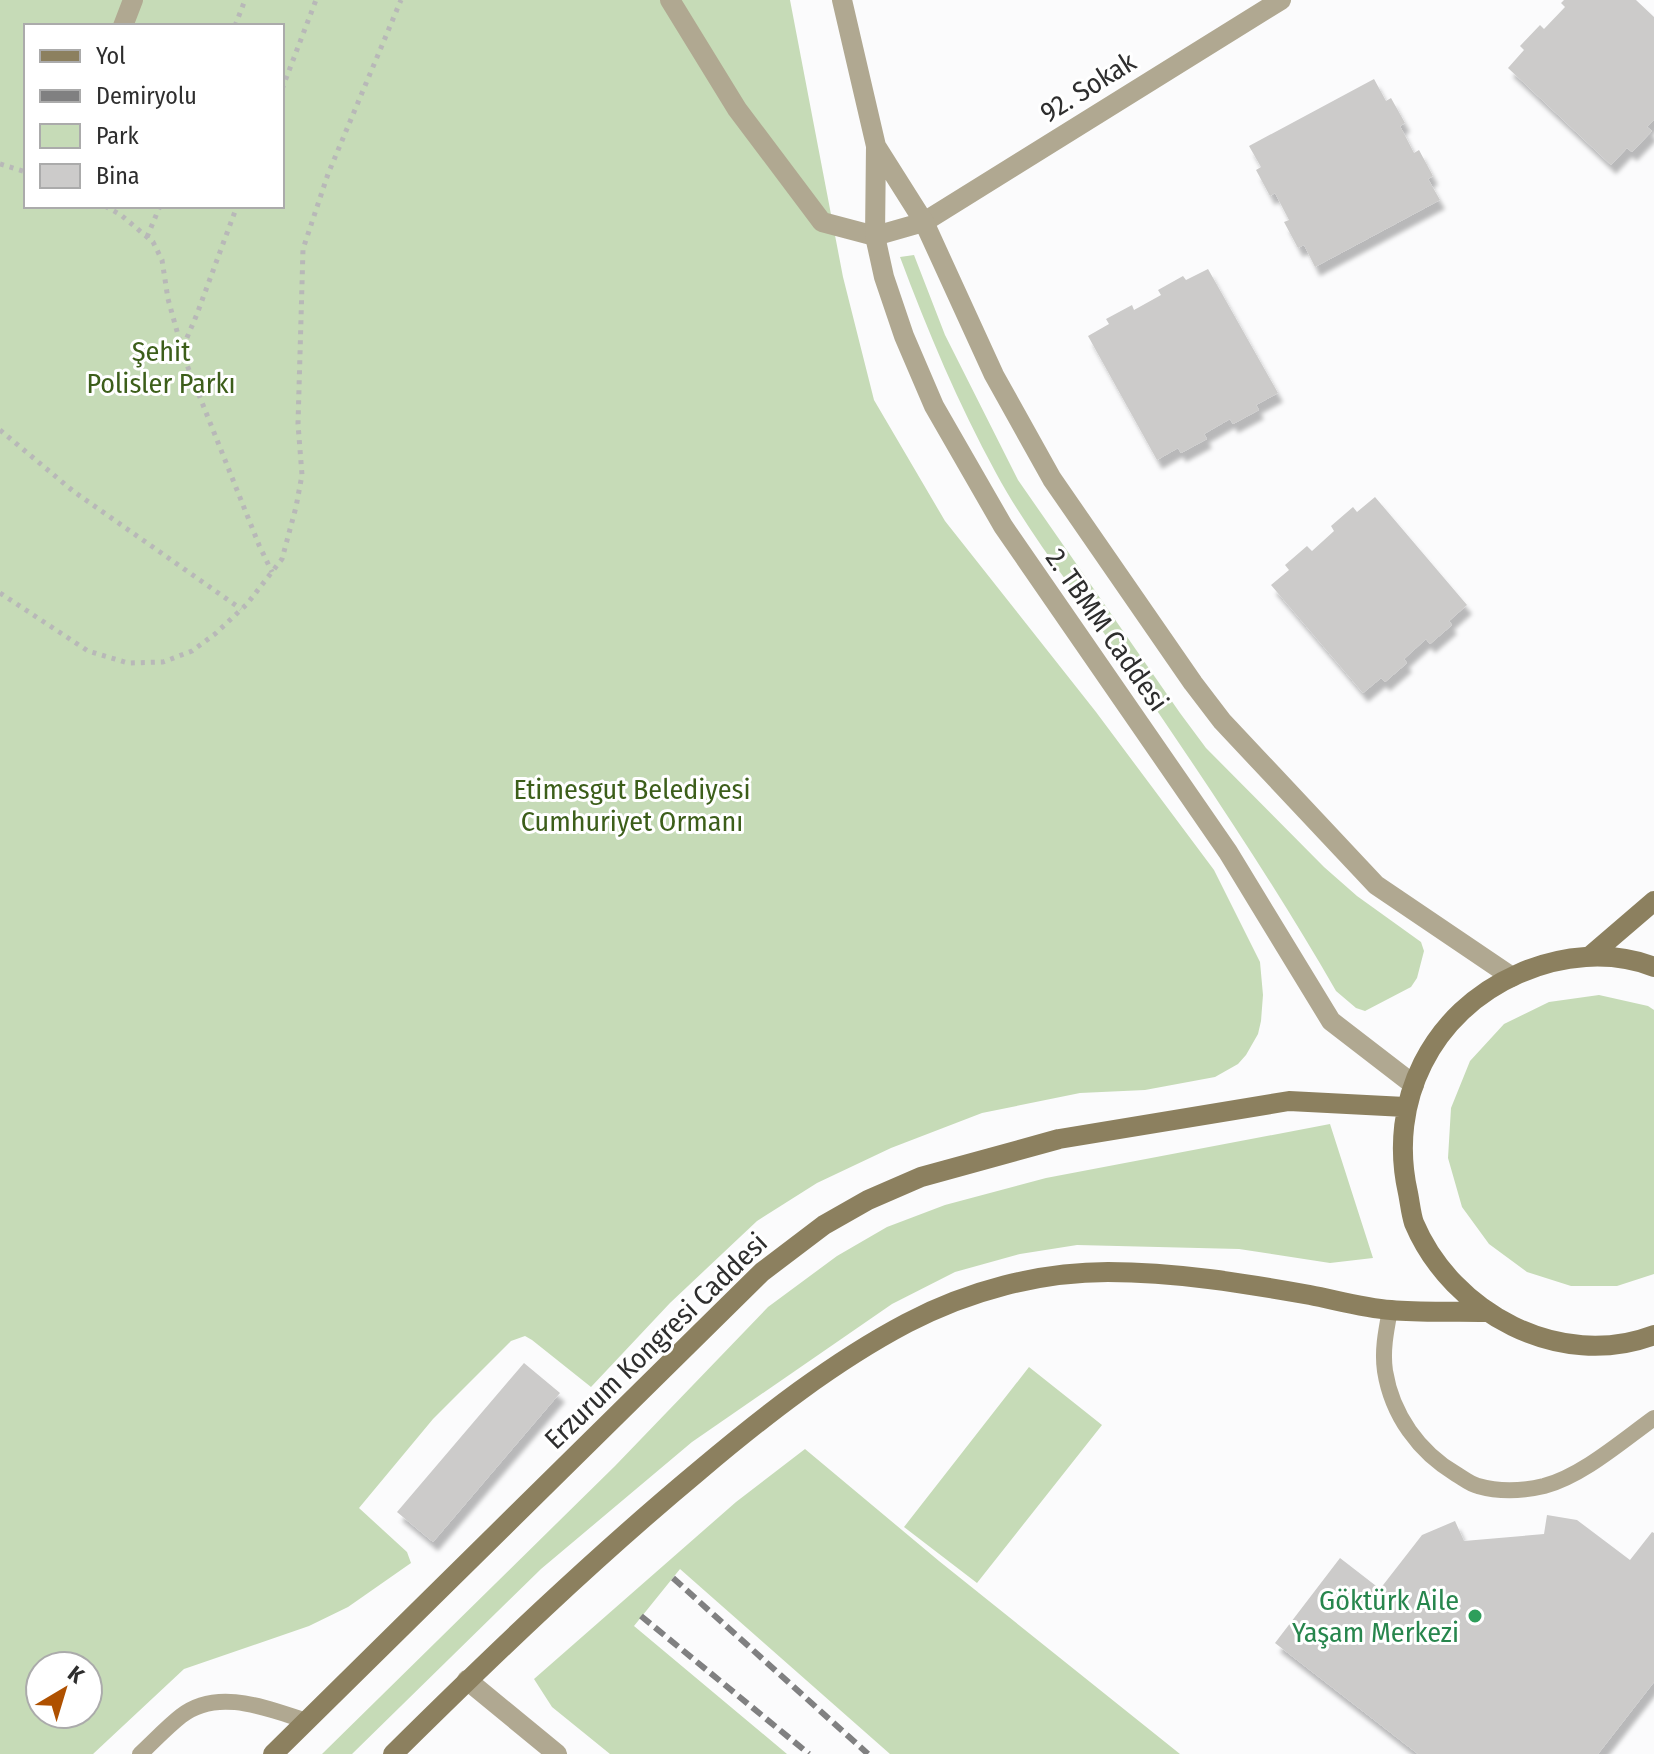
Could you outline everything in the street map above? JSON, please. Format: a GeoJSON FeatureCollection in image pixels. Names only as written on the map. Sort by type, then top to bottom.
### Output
{"type":"FeatureCollection","features":[{"type":"Feature","properties":{"kind":"main road"},"geometry":{"type":"LineString","coordinates":[[1590,956],[1654,901]]}},
{"type":"Feature","properties":{"kind":"main road"},"geometry":{"type":"LineString","coordinates":[[1654,967],[1640,961],[1590,956],[1539,965],[1492,986],[1453,1018],[1423,1060],[1405,1107],[1401,1165],[1414,1222],[1443,1272],[1486,1312],[1520,1331],[1557,1343],[1596,1347],[1644,1339],[1654,1354]]}},
{"type":"Feature","properties":{"kind":"main road","name":"Erzurum Kongresi Caddesi"},"geometry":{"type":"LineString","coordinates":[[273,1754],[762,1272],[824,1225],[868,1200],[921,1177],[1059,1139],[1289,1101],[1405,1107]]}},
{"type":"Feature","properties":{"kind":"main road"},"geometry":{"type":"LineString","coordinates":[[393,1754],[467,1680],[642,1518],[753,1426],[868,1345],[909,1322],[953,1303],[994,1288],[1041,1278],[1106,1272],[1178,1275],[1302,1293],[1390,1310],[1486,1312]]}},
{"type":"Feature","properties":{"kind":"street"},"geometry":{"type":"LineString","coordinates":[[124,24],[133,0]]}},
{"type":"Feature","properties":{"kind":"street"},"geometry":{"type":"LineString","coordinates":[[670,0],[737,109],[822,222],[875,236]]}},
{"type":"Feature","properties":{"kind":"street","name":"2. TBMM Caddesi"},"geometry":{"type":"LineString","coordinates":[[842,0],[876,146],[875,236],[884,277],[904,336],[934,406],[966,467],[1003,526],[1228,852],[1331,1021],[1414,1085]]}},
{"type":"Feature","properties":{"kind":"street","name":"92. Sokak"},"geometry":{"type":"LineString","coordinates":[[875,236],[924,222],[1281,0]]}},
{"type":"Feature","properties":{"kind":"street","name":"2. TBMM Caddesi"},"geometry":{"type":"LineString","coordinates":[[876,146],[924,222],[994,375],[1052,479],[1222,721],[1376,885],[1512,977]]}},
{"type":"Feature","properties":{"kind":"street"},"geometry":{"type":"LineString","coordinates":[[467,1680],[557,1754]]}},
{"type":"Feature","properties":{"kind":"lane"},"geometry":{"type":"LineString","coordinates":[[1390,1310],[1384,1342],[1385,1372],[1397,1410],[1415,1440],[1432,1457],[1475,1486],[1511,1491],[1547,1485],[1591,1463],[1654,1418]]}},
{"type":"Feature","properties":{"kind":"lane"},"geometry":{"type":"LineString","coordinates":[[140,1754],[184,1713],[217,1702],[253,1704],[307,1721]]}},
{"type":"Feature","properties":{"kind":"path"},"geometry":{"type":"LineString","coordinates":[[236,24],[245,0]]}},
{"type":"Feature","properties":{"kind":"path"},"geometry":{"type":"LineString","coordinates":[[284,84],[316,0]]}},
{"type":"Feature","properties":{"kind":"path"},"geometry":{"type":"LineString","coordinates":[[0,593],[88,651],[128,663],[163,662],[192,651],[241,609],[282,559],[302,475],[298,424],[303,249],[328,174],[401,0]]}},
{"type":"Feature","properties":{"kind":"path"},"geometry":{"type":"LineString","coordinates":[[0,164],[24,171]]}},
{"type":"Feature","properties":{"kind":"path"},"geometry":{"type":"LineString","coordinates":[[109,208],[153,242],[162,260],[168,299],[182,349],[253,532],[272,572]]}},
{"type":"Feature","properties":{"kind":"path"},"geometry":{"type":"LineString","coordinates":[[147,237],[159,208]]}},
{"type":"Feature","properties":{"kind":"path"},"geometry":{"type":"LineString","coordinates":[[182,349],[236,208]]}},
{"type":"Feature","properties":{"kind":"path"},"geometry":{"type":"LineString","coordinates":[[0,430],[73,491],[241,609]]}},
{"type":"Feature","properties":{"kind":"green space","name":"Etimesgut Belediyesi Cumhuriyet Ormanı"},"geometry":{"type":"Polygon","coordinates":[[[0,0],[790,0],[843,277],[874,400],[945,521],[1096,712],[1214,870],[1260,962],[1263,995],[1258,1034],[1238,1064],[1215,1077],[1145,1090],[1080,1093],[982,1113],[891,1148],[817,1183],[757,1221],[670,1303],[591,1387],[532,1340],[525,1336],[511,1341],[433,1419],[359,1508],[407,1552],[411,1563],[348,1607],[309,1626],[184,1669],[93,1754],[0,1754],[0,0]]]}},
{"type":"Feature","properties":{"kind":"green space"},"geometry":{"type":"Polygon","coordinates":[[[914,255],[945,335],[1018,480],[1206,748],[1324,867],[1357,896],[1421,942],[1424,951],[1417,978],[1411,987],[1365,1011],[1356,1008],[1336,991],[1232,823],[1041,545],[996,473],[944,367],[900,257],[914,255]]]}},
{"type":"Feature","properties":{"kind":"green space"},"geometry":{"type":"Polygon","coordinates":[[[1599,995],[1654,1010],[1654,1274],[1617,1286],[1571,1286],[1527,1272],[1489,1244],[1462,1207],[1448,1158],[1451,1108],[1470,1061],[1504,1024],[1549,1002],[1599,995]]]}},
{"type":"Feature","properties":{"kind":"green space"},"geometry":{"type":"Polygon","coordinates":[[[1330,1124],[1373,1258],[1330,1263],[1239,1249],[1077,1245],[1020,1254],[955,1272],[892,1304],[692,1442],[541,1569],[352,1754],[322,1754],[615,1466],[768,1307],[837,1256],[887,1227],[945,1205],[1046,1178],[1330,1124]]]}},
{"type":"Feature","properties":{"kind":"green space"},"geometry":{"type":"Polygon","coordinates":[[[1029,1367],[1102,1425],[977,1583],[904,1527],[1029,1367]]]}},
{"type":"Feature","properties":{"kind":"green space"},"geometry":{"type":"Polygon","coordinates":[[[805,1449],[1180,1754],[890,1754],[680,1569],[634,1626],[787,1754],[610,1754],[552,1707],[534,1679],[736,1502],[805,1449]]]}},
{"type":"Feature","properties":{"kind":"building"},"geometry":{"type":"Polygon","coordinates":[[[1564,0],[1636,0],[1654,17],[1654,120],[1647,127],[1652,131],[1632,152],[1627,148],[1611,165],[1508,68],[1524,50],[1520,46],[1540,25],[1544,29],[1565,7],[1561,3],[1564,0]]]}},
{"type":"Feature","properties":{"kind":"building"},"geometry":{"type":"Polygon","coordinates":[[[1374,79],[1386,101],[1391,98],[1405,123],[1400,126],[1414,153],[1419,150],[1433,176],[1428,179],[1440,200],[1315,267],[1304,245],[1298,248],[1284,222],[1289,220],[1275,193],[1270,196],[1256,170],[1261,167],[1249,146],[1374,79]]]}},
{"type":"Feature","properties":{"kind":"building"},"geometry":{"type":"Polygon","coordinates":[[[1208,269],[1278,393],[1256,405],[1259,410],[1233,424],[1230,419],[1204,434],[1207,439],[1181,453],[1178,448],[1157,460],[1088,336],[1109,324],[1106,319],[1132,305],[1134,310],[1161,295],[1158,290],[1183,276],[1186,280],[1208,269]]]}},
{"type":"Feature","properties":{"kind":"building"},"geometry":{"type":"Polygon","coordinates":[[[1375,497],[1467,605],[1449,621],[1452,625],[1430,644],[1426,639],[1404,659],[1407,663],[1385,682],[1381,678],[1363,693],[1271,585],[1289,570],[1285,565],[1307,546],[1312,551],[1334,531],[1331,526],[1353,507],[1357,512],[1375,497]]]}},
{"type":"Feature","properties":{"kind":"building"},"geometry":{"type":"Polygon","coordinates":[[[524,1363],[560,1393],[433,1542],[397,1512],[524,1363]]]}},
{"type":"Feature","properties":{"kind":"building","name":"Göktürk Aile Yaşam Merkezi"},"geometry":{"type":"Polygon","coordinates":[[[1547,1515],[1577,1520],[1630,1560],[1654,1533],[1654,1682],[1598,1754],[1418,1754],[1275,1643],[1340,1558],[1380,1589],[1422,1535],[1455,1521],[1464,1541],[1544,1534],[1547,1515]]]}},
{"type":"Feature","properties":{"kind":"railway"},"geometry":{"type":"LineString","coordinates":[[673,1578],[868,1754]]}},
{"type":"Feature","properties":{"kind":"railway"},"geometry":{"type":"LineString","coordinates":[[641,1616],[809,1754]]}},
{"type":"Feature","properties":{"kind":"place","name":"Göktürk Aile Yaşam Merkezi"},"geometry":{"type":"Point","coordinates":[1475,1616]}},
{"type":"Feature","properties":{"kind":"park label","name":"Şehit Polisler Parkı"},"geometry":{"type":"Point","coordinates":[161,367]}}]}
